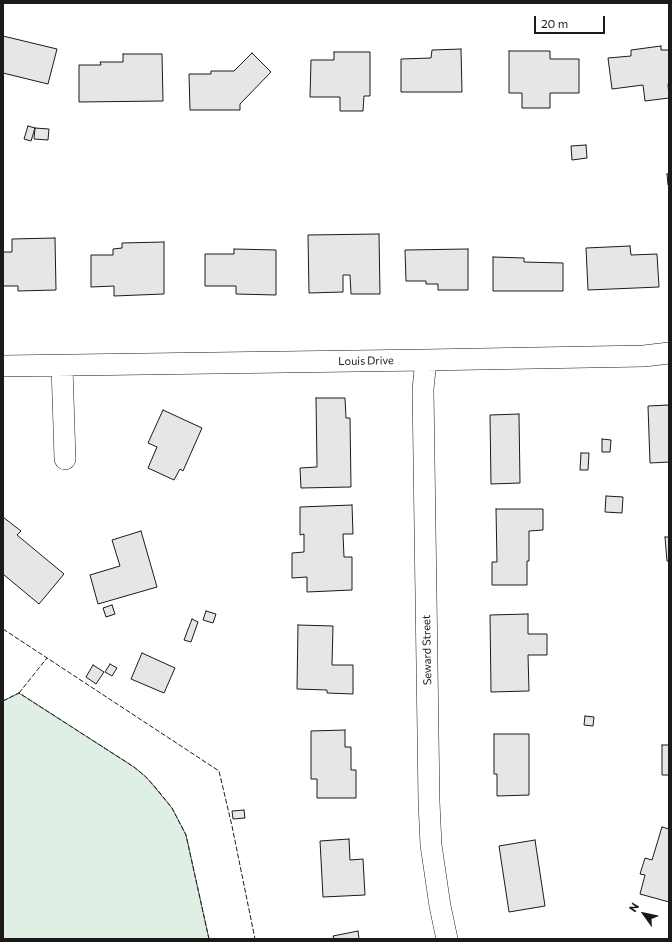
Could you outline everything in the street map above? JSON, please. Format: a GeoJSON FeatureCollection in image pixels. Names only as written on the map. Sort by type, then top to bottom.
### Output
{"type":"FeatureCollection","features":[{"type":"Feature","properties":{"kind":"street","name":"Louis Drive"},"geometry":{"type":"LineString","coordinates":[[3,366],[644,356],[669,353]]}},
{"type":"Feature","properties":{"kind":"street","name":"Seward Street"},"geometry":{"type":"LineString","coordinates":[[426,360],[423,388],[429,802],[431,845],[440,906],[447,939]]}},
{"type":"Feature","properties":{"kind":"street"},"geometry":{"type":"LineString","coordinates":[[62,366],[65,459]]}},
{"type":"Feature","properties":{"kind":"green space"},"geometry":{"type":"Polygon","coordinates":[[[19,693],[134,767],[146,777],[172,808],[186,835],[209,939],[3,939],[3,701],[19,693]]]}},
{"type":"Feature","properties":{"kind":"building"},"geometry":{"type":"Polygon","coordinates":[[[3,36],[57,49],[48,84],[3,73],[3,36]]]}},
{"type":"Feature","properties":{"kind":"building"},"geometry":{"type":"Polygon","coordinates":[[[661,46],[661,50],[669,50],[669,98],[645,101],[643,85],[612,89],[608,58],[631,56],[631,50],[661,46]]]}},
{"type":"Feature","properties":{"kind":"building"},"geometry":{"type":"Polygon","coordinates":[[[461,49],[462,92],[401,92],[401,59],[431,58],[432,50],[461,49]]]}},
{"type":"Feature","properties":{"kind":"building"},"geometry":{"type":"Polygon","coordinates":[[[509,51],[550,51],[550,59],[579,59],[579,93],[550,93],[550,108],[522,108],[522,93],[509,93],[509,51]]]}},
{"type":"Feature","properties":{"kind":"building"},"geometry":{"type":"Polygon","coordinates":[[[334,52],[370,52],[370,96],[364,96],[363,111],[340,111],[340,97],[310,97],[311,60],[334,60],[334,52]]]}},
{"type":"Feature","properties":{"kind":"building"},"geometry":{"type":"Polygon","coordinates":[[[252,53],[271,72],[240,104],[240,110],[190,110],[189,74],[211,74],[211,71],[234,71],[252,53]]]}},
{"type":"Feature","properties":{"kind":"building"},"geometry":{"type":"Polygon","coordinates":[[[123,54],[162,54],[163,101],[79,102],[79,65],[101,65],[100,62],[123,62],[123,54]]]}},
{"type":"Feature","properties":{"kind":"building"},"geometry":{"type":"Polygon","coordinates":[[[28,126],[35,128],[31,141],[24,139],[28,126]]]}},
{"type":"Feature","properties":{"kind":"building"},"geometry":{"type":"Polygon","coordinates":[[[35,128],[49,129],[48,140],[34,139],[35,128]]]}},
{"type":"Feature","properties":{"kind":"building"},"geometry":{"type":"Polygon","coordinates":[[[586,145],[587,158],[572,160],[571,146],[586,145]]]}},
{"type":"Feature","properties":{"kind":"building"},"geometry":{"type":"Polygon","coordinates":[[[667,174],[669,174],[669,185],[668,185],[667,174]]]}},
{"type":"Feature","properties":{"kind":"building"},"geometry":{"type":"Polygon","coordinates":[[[379,234],[380,294],[351,294],[350,275],[343,275],[343,292],[309,293],[308,235],[379,234]]]}},
{"type":"Feature","properties":{"kind":"building"},"geometry":{"type":"Polygon","coordinates":[[[55,238],[56,290],[18,291],[18,286],[3,286],[3,252],[12,252],[12,239],[55,238]]]}},
{"type":"Feature","properties":{"kind":"building"},"geometry":{"type":"Polygon","coordinates":[[[164,242],[164,294],[114,296],[114,286],[91,287],[91,255],[113,255],[113,249],[122,248],[122,243],[164,242]]]}},
{"type":"Feature","properties":{"kind":"building"},"geometry":{"type":"Polygon","coordinates":[[[630,246],[631,255],[657,254],[659,287],[588,290],[586,248],[630,246]]]}},
{"type":"Feature","properties":{"kind":"building"},"geometry":{"type":"Polygon","coordinates":[[[234,249],[276,250],[276,295],[236,294],[236,286],[205,286],[205,254],[234,254],[234,249]]]}},
{"type":"Feature","properties":{"kind":"building"},"geometry":{"type":"Polygon","coordinates":[[[468,249],[468,290],[438,290],[438,284],[426,284],[426,281],[406,281],[405,250],[468,249]]]}},
{"type":"Feature","properties":{"kind":"building"},"geometry":{"type":"Polygon","coordinates":[[[493,257],[524,258],[524,262],[563,263],[563,291],[493,291],[493,257]]]}},
{"type":"Feature","properties":{"kind":"building"},"geometry":{"type":"Polygon","coordinates":[[[316,398],[345,398],[346,418],[350,418],[351,487],[301,488],[300,468],[317,467],[316,398]]]}},
{"type":"Feature","properties":{"kind":"building"},"geometry":{"type":"Polygon","coordinates":[[[669,405],[669,462],[650,463],[648,406],[669,405]]]}},
{"type":"Feature","properties":{"kind":"building"},"geometry":{"type":"Polygon","coordinates":[[[163,410],[202,428],[183,471],[180,469],[174,480],[148,468],[157,447],[148,443],[163,410]]]}},
{"type":"Feature","properties":{"kind":"building"},"geometry":{"type":"Polygon","coordinates":[[[519,414],[520,483],[491,484],[490,415],[519,414]]]}},
{"type":"Feature","properties":{"kind":"building"},"geometry":{"type":"Polygon","coordinates":[[[602,439],[611,440],[610,452],[602,452],[602,439]]]}},
{"type":"Feature","properties":{"kind":"building"},"geometry":{"type":"Polygon","coordinates":[[[581,453],[589,453],[588,470],[580,470],[581,453]]]}},
{"type":"Feature","properties":{"kind":"building"},"geometry":{"type":"Polygon","coordinates":[[[606,496],[623,497],[622,513],[605,512],[606,496]]]}},
{"type":"Feature","properties":{"kind":"building"},"geometry":{"type":"Polygon","coordinates":[[[352,505],[353,534],[343,534],[344,557],[352,557],[352,590],[307,592],[307,577],[292,578],[292,553],[304,552],[304,534],[300,535],[300,507],[352,505]]]}},
{"type":"Feature","properties":{"kind":"building"},"geometry":{"type":"Polygon","coordinates":[[[496,509],[543,509],[543,530],[529,531],[527,585],[492,585],[492,562],[497,562],[496,509]]]}},
{"type":"Feature","properties":{"kind":"building"},"geometry":{"type":"Polygon","coordinates":[[[3,517],[21,531],[17,535],[64,574],[39,604],[3,574],[3,517]]]}},
{"type":"Feature","properties":{"kind":"building"},"geometry":{"type":"Polygon","coordinates":[[[141,531],[157,587],[98,604],[90,575],[120,566],[112,540],[141,531]]]}},
{"type":"Feature","properties":{"kind":"building"},"geometry":{"type":"Polygon","coordinates":[[[665,537],[669,537],[669,561],[667,561],[665,537]]]}},
{"type":"Feature","properties":{"kind":"building"},"geometry":{"type":"Polygon","coordinates":[[[112,605],[115,614],[106,617],[103,608],[112,605]]]}},
{"type":"Feature","properties":{"kind":"building"},"geometry":{"type":"Polygon","coordinates":[[[206,611],[216,614],[213,623],[203,620],[206,611]]]}},
{"type":"Feature","properties":{"kind":"building"},"geometry":{"type":"Polygon","coordinates":[[[528,614],[528,634],[547,634],[547,655],[528,655],[529,691],[491,692],[490,615],[528,614]]]}},
{"type":"Feature","properties":{"kind":"building"},"geometry":{"type":"Polygon","coordinates":[[[192,619],[198,622],[191,642],[184,640],[192,619]]]}},
{"type":"Feature","properties":{"kind":"building"},"geometry":{"type":"Polygon","coordinates":[[[298,625],[333,626],[332,665],[353,665],[353,694],[327,693],[327,690],[297,689],[298,625]]]}},
{"type":"Feature","properties":{"kind":"building"},"geometry":{"type":"Polygon","coordinates":[[[142,653],[175,668],[164,693],[131,679],[142,653]]]}},
{"type":"Feature","properties":{"kind":"building"},"geometry":{"type":"Polygon","coordinates":[[[110,664],[117,668],[112,676],[105,672],[110,664]]]}},
{"type":"Feature","properties":{"kind":"building"},"geometry":{"type":"Polygon","coordinates":[[[93,665],[104,672],[96,684],[86,677],[93,665]]]}},
{"type":"Feature","properties":{"kind":"building"},"geometry":{"type":"Polygon","coordinates":[[[585,716],[594,717],[593,726],[584,725],[585,716]]]}},
{"type":"Feature","properties":{"kind":"building"},"geometry":{"type":"Polygon","coordinates":[[[345,730],[345,747],[351,747],[351,770],[356,770],[356,798],[317,798],[317,779],[311,779],[311,731],[345,730]]]}},
{"type":"Feature","properties":{"kind":"building"},"geometry":{"type":"Polygon","coordinates":[[[494,734],[529,734],[529,795],[497,796],[497,774],[494,774],[494,734]]]}},
{"type":"Feature","properties":{"kind":"building"},"geometry":{"type":"Polygon","coordinates":[[[662,745],[669,745],[669,775],[662,775],[662,745]]]}},
{"type":"Feature","properties":{"kind":"building"},"geometry":{"type":"Polygon","coordinates":[[[244,810],[245,818],[233,819],[232,811],[244,810]]]}},
{"type":"Feature","properties":{"kind":"building"},"geometry":{"type":"Polygon","coordinates":[[[662,827],[669,829],[669,902],[640,894],[645,875],[640,874],[645,858],[652,860],[662,827]]]}},
{"type":"Feature","properties":{"kind":"building"},"geometry":{"type":"Polygon","coordinates":[[[349,839],[350,860],[363,859],[365,895],[323,897],[320,841],[349,839]]]}},
{"type":"Feature","properties":{"kind":"building"},"geometry":{"type":"Polygon","coordinates":[[[535,840],[545,906],[509,912],[499,846],[535,840]]]}},
{"type":"Feature","properties":{"kind":"building"},"geometry":{"type":"Polygon","coordinates":[[[358,931],[359,939],[334,939],[333,936],[358,931]]]}},
{"type":"Feature","properties":{"kind":"fence"},"geometry":{"type":"LineString","coordinates":[[3,629],[219,771],[255,939]]}},
{"type":"Feature","properties":{"kind":"fence"},"geometry":{"type":"LineString","coordinates":[[19,693],[47,658]]}},
{"type":"Feature","properties":{"kind":"fence"},"geometry":{"type":"LineString","coordinates":[[3,701],[19,693],[134,767],[156,788],[172,808],[186,835],[209,939]]}}]}
